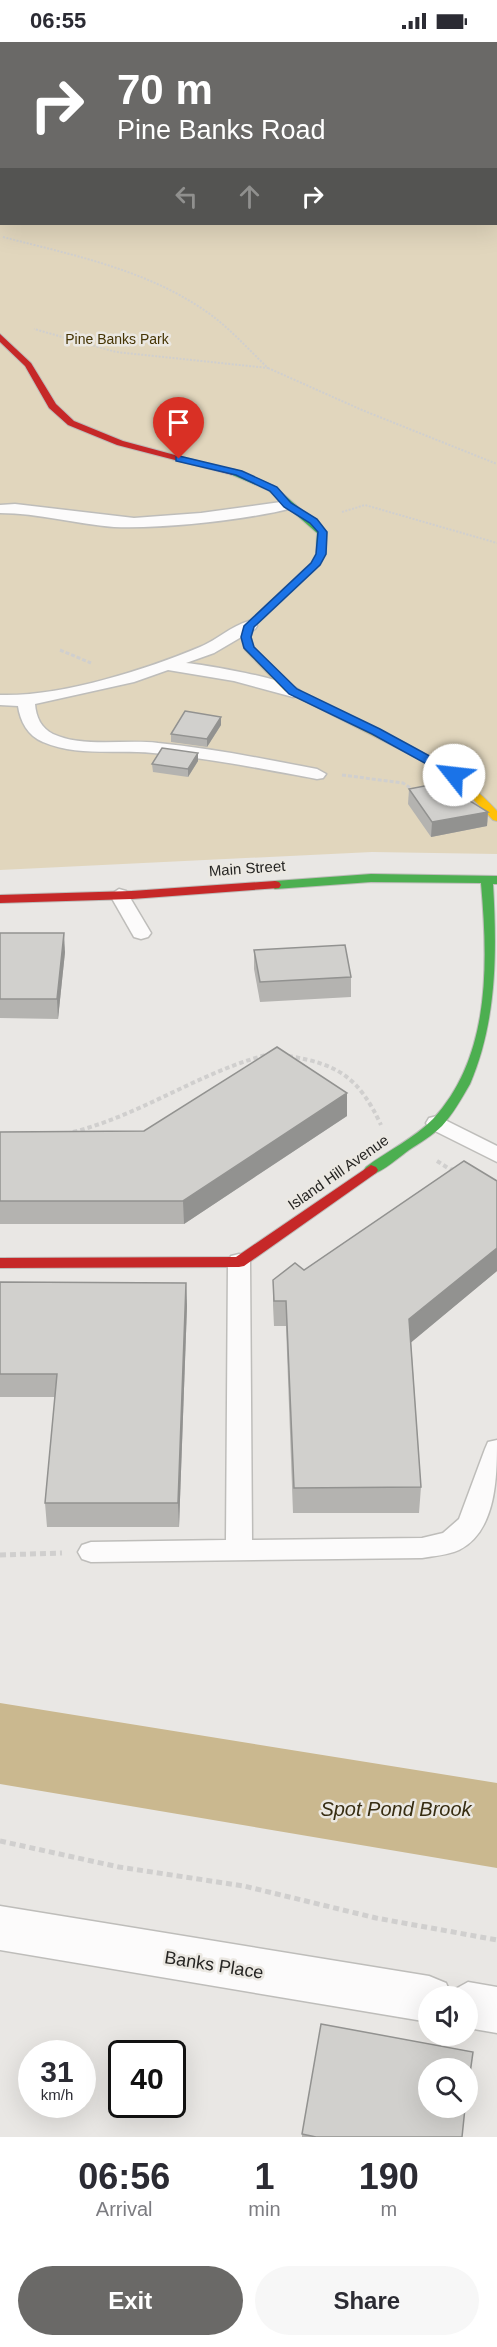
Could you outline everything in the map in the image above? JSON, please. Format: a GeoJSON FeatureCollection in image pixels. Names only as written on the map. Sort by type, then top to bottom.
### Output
{"type":"FeatureCollection","features":[{"type":"Feature","properties":{"kind":"street"},"geometry":{"type":"LineString","coordinates":[[0,337],[18,353],[54,411],[72,423],[121,443],[239,473],[273,489],[288,505],[314,521],[322,532],[323,543],[315,565],[249,626],[246,637],[249,648],[293,692],[376,731],[454,775],[480,796],[497,818]]}},
{"type":"Feature","properties":{"kind":"street","name":"Main Street"},"geometry":{"type":"LineString","coordinates":[[0,899],[119,895],[370,878],[492,880]]}},
{"type":"Feature","properties":{"kind":"street","name":"Island Hill Avenue"},"geometry":{"type":"LineString","coordinates":[[239,1262],[437,1123],[470,1087],[486,1056],[496,1020],[492,880]]}},
{"type":"Feature","properties":{"kind":"street"},"geometry":{"type":"LineString","coordinates":[[0,1263],[239,1262]]}},
{"type":"Feature","properties":{"kind":"street","name":"Banks Place"},"geometry":{"type":"LineString","coordinates":[[0,1929],[418,1997]]}},
{"type":"Feature","properties":{"kind":"street"},"geometry":{"type":"LineString","coordinates":[[478,2007],[497,2010]]}},
{"type":"Feature","properties":{"kind":"lane"},"geometry":{"type":"LineString","coordinates":[[0,509],[31,509],[114,522],[145,521],[288,505]]}},
{"type":"Feature","properties":{"kind":"lane"},"geometry":{"type":"LineString","coordinates":[[0,700],[26,701],[105,684],[208,650],[249,626]]}},
{"type":"Feature","properties":{"kind":"lane"},"geometry":{"type":"LineString","coordinates":[[164,666],[200,669],[251,679],[293,692]]}},
{"type":"Feature","properties":{"kind":"lane"},"geometry":{"type":"LineString","coordinates":[[26,701],[26,711],[34,730],[49,738],[74,744],[186,751],[317,774]]}},
{"type":"Feature","properties":{"kind":"lane"},"geometry":{"type":"LineString","coordinates":[[119,895],[141,933]]}},
{"type":"Feature","properties":{"kind":"lane"},"geometry":{"type":"LineString","coordinates":[[437,1123],[489,1152]]}},
{"type":"Feature","properties":{"kind":"lane"},"geometry":{"type":"LineString","coordinates":[[239,1262],[239,1551]]}},
{"type":"Feature","properties":{"kind":"lane"},"geometry":{"type":"LineString","coordinates":[[91,1552],[422,1548],[451,1542],[470,1524],[497,1449]]}},
{"type":"Feature","properties":{"kind":"path"},"geometry":{"type":"LineString","coordinates":[[3,237],[75,256],[152,283],[203,309],[268,369]]}},
{"type":"Feature","properties":{"kind":"path"},"geometry":{"type":"LineString","coordinates":[[34,329],[116,352],[268,369],[497,464]]}},
{"type":"Feature","properties":{"kind":"path"},"geometry":{"type":"LineString","coordinates":[[314,521],[365,505],[497,543]]}},
{"type":"Feature","properties":{"kind":"path"},"geometry":{"type":"LineString","coordinates":[[317,774],[364,776],[402,783],[421,796]]}},
{"type":"Feature","properties":{"kind":"path"},"geometry":{"type":"LineString","coordinates":[[65,1133],[96,1125],[161,1101],[216,1070],[248,1059],[274,1056]]}},
{"type":"Feature","properties":{"kind":"path"},"geometry":{"type":"LineString","coordinates":[[283,1056],[319,1061],[355,1079],[365,1092],[383,1129],[451,1170],[489,1152]]}},
{"type":"Feature","properties":{"kind":"path"},"geometry":{"type":"LineString","coordinates":[[0,1555],[91,1552]]}},
{"type":"Feature","properties":{"kind":"path"},"geometry":{"type":"LineString","coordinates":[[0,1841],[119,1868],[244,1886],[376,1918],[497,1940]]}},
{"type":"Feature","properties":{"kind":"green space","name":"Pine Banks Park"},"geometry":{"type":"Polygon","coordinates":[[[0,225],[497,225],[497,854],[372,852],[0,870],[0,225]]]}},
{"type":"Feature","properties":{"kind":"water","name":"Spot Pond Brook"},"geometry":{"type":"Polygon","coordinates":[[[0,1703],[497,1783],[497,1868],[0,1784],[0,1703]]]}},
{"type":"Feature","properties":{"kind":"building"},"geometry":{"type":"Polygon","coordinates":[[[185,711],[221,717],[207,739],[171,734],[185,711]]]}},
{"type":"Feature","properties":{"kind":"building"},"geometry":{"type":"Polygon","coordinates":[[[162,748],[198,753],[188,769],[152,764],[162,748]]]}},
{"type":"Feature","properties":{"kind":"building"},"geometry":{"type":"Polygon","coordinates":[[[445,782],[449,788],[488,812],[432,822],[409,789],[445,782]]]}},
{"type":"Feature","properties":{"kind":"building"},"geometry":{"type":"Polygon","coordinates":[[[0,933],[64,933],[57,999],[0,999],[0,933]]]}},
{"type":"Feature","properties":{"kind":"building"},"geometry":{"type":"Polygon","coordinates":[[[345,945],[351,977],[260,982],[254,950],[345,945]]]}},
{"type":"Feature","properties":{"kind":"building"},"geometry":{"type":"Polygon","coordinates":[[[277,1047],[347,1093],[183,1201],[0,1201],[0,1132],[144,1131],[277,1047]]]}},
{"type":"Feature","properties":{"kind":"building"},"geometry":{"type":"Polygon","coordinates":[[[464,1161],[497,1181],[497,1248],[409,1319],[421,1487],[294,1488],[286,1301],[274,1301],[273,1280],[295,1263],[304,1270],[464,1161]]]}},
{"type":"Feature","properties":{"kind":"building"},"geometry":{"type":"Polygon","coordinates":[[[0,1282],[186,1283],[178,1503],[45,1503],[57,1374],[0,1374],[0,1282]]]}},
{"type":"Feature","properties":{"kind":"building"},"geometry":{"type":"Polygon","coordinates":[[[321,2024],[418,2042],[418,2046],[440,2046],[473,2052],[472,2058],[418,2058],[418,2118],[464,2118],[462,2137],[316,2137],[302,2134],[321,2024]]]}},
{"type":"Feature","properties":{"kind":"traffic: fast"},"geometry":{"type":"LineString","coordinates":[[233,472],[271,488],[322,532],[321,554],[315,565],[249,626],[246,637],[249,648]]}},
{"type":"Feature","properties":{"kind":"traffic: fast"},"geometry":{"type":"LineString","coordinates":[[275,885],[371,878],[497,880]]}},
{"type":"Feature","properties":{"kind":"traffic: fast"},"geometry":{"type":"LineString","coordinates":[[371,1170],[438,1122],[457,1095],[472,1067],[482,1038],[491,979],[492,948],[487,880]]}},
{"type":"Feature","properties":{"kind":"traffic: slow"},"geometry":{"type":"LineString","coordinates":[[249,648],[289,689],[429,760],[454,776],[477,795],[497,818]]}},
{"type":"Feature","properties":{"kind":"traffic: jam"},"geometry":{"type":"LineString","coordinates":[[0,337],[28,365],[52,406],[71,423],[120,443],[233,472]]}},
{"type":"Feature","properties":{"kind":"traffic: jam"},"geometry":{"type":"LineString","coordinates":[[0,899],[132,895],[275,885]]}},
{"type":"Feature","properties":{"kind":"traffic: jam"},"geometry":{"type":"LineString","coordinates":[[0,1263],[239,1262],[371,1170]]}},
{"type":"Feature","properties":{"kind":"route"},"geometry":{"type":"LineString","coordinates":[[179,459],[239,473],[273,489],[288,505],[314,521],[322,532],[321,554],[315,565],[249,626],[246,637],[249,648],[266,668],[293,692],[376,731],[454,775]]}}]}
